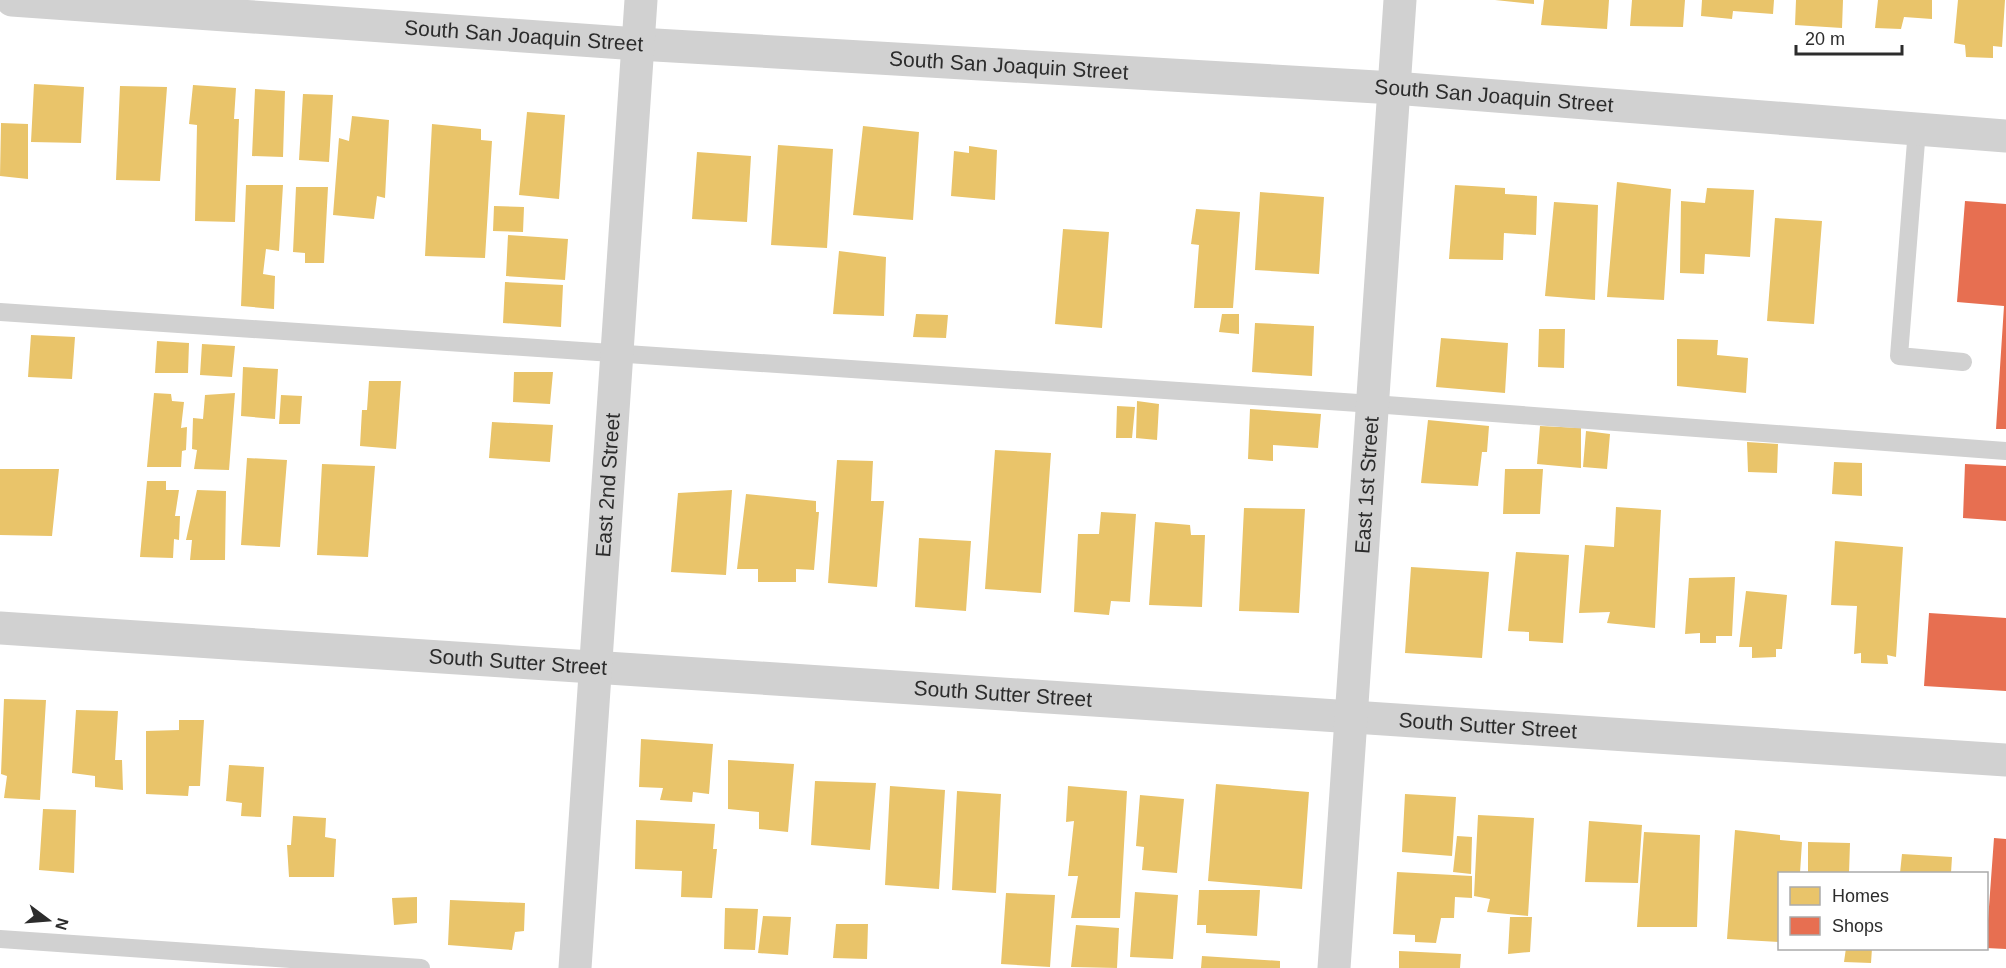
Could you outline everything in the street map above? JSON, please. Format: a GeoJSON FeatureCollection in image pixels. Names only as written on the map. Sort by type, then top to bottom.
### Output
{"type":"FeatureCollection","features":[{"type":"Feature","properties":{"kind":"street","name":"South San Joaquin Street"},"geometry":{"type":"LineString","coordinates":[[12,0],[638,44],[1394,88],[2006,136]]}},
{"type":"Feature","properties":{"kind":"street","name":"East 2nd Street"},"geometry":{"type":"LineString","coordinates":[[575,968],[641,0]]}},
{"type":"Feature","properties":{"kind":"street","name":"East 1st Street"},"geometry":{"type":"LineString","coordinates":[[1334,968],[1400,0]]}},
{"type":"Feature","properties":{"kind":"street","name":"South Sutter Street"},"geometry":{"type":"LineString","coordinates":[[0,628],[2006,760]]}},
{"type":"Feature","properties":{"kind":"lane"},"geometry":{"type":"LineString","coordinates":[[1917,129],[1899,356],[1963,362]]}},
{"type":"Feature","properties":{"kind":"lane"},"geometry":{"type":"LineString","coordinates":[[0,312],[1373,404],[2006,451]]}},
{"type":"Feature","properties":{"kind":"lane"},"geometry":{"type":"LineString","coordinates":[[0,939],[421,968]]}},
{"type":"Feature","properties":{"kind":"building: Homes"},"geometry":{"type":"Polygon","coordinates":[[[1495,0],[1534,0],[1534,4],[1495,0]]]}},
{"type":"Feature","properties":{"kind":"building: Homes"},"geometry":{"type":"Polygon","coordinates":[[[1544,0],[1609,0],[1607,29],[1541,25],[1544,0]]]}},
{"type":"Feature","properties":{"kind":"building: Homes"},"geometry":{"type":"Polygon","coordinates":[[[1632,0],[1685,0],[1683,27],[1630,26],[1632,0]]]}},
{"type":"Feature","properties":{"kind":"building: Homes"},"geometry":{"type":"Polygon","coordinates":[[[1702,0],[1774,0],[1773,14],[1733,11],[1732,19],[1701,16],[1702,0]]]}},
{"type":"Feature","properties":{"kind":"building: Homes"},"geometry":{"type":"Polygon","coordinates":[[[1796,0],[1843,0],[1842,28],[1795,25],[1796,0]]]}},
{"type":"Feature","properties":{"kind":"building: Homes"},"geometry":{"type":"Polygon","coordinates":[[[1878,0],[1932,0],[1932,19],[1904,17],[1901,29],[1875,28],[1878,0]]]}},
{"type":"Feature","properties":{"kind":"building: Homes"},"geometry":{"type":"Polygon","coordinates":[[[1958,0],[2005,0],[2002,47],[1993,46],[1993,58],[1966,57],[1965,45],[1954,43],[1958,0]]]}},
{"type":"Feature","properties":{"kind":"building: Homes"},"geometry":{"type":"Polygon","coordinates":[[[34,84],[84,87],[81,143],[31,142],[34,84]]]}},
{"type":"Feature","properties":{"kind":"building: Homes"},"geometry":{"type":"Polygon","coordinates":[[[193,85],[236,88],[234,119],[239,119],[235,222],[195,221],[197,125],[189,124],[193,85]]]}},
{"type":"Feature","properties":{"kind":"building: Homes"},"geometry":{"type":"Polygon","coordinates":[[[120,86],[167,87],[160,181],[116,180],[120,86]]]}},
{"type":"Feature","properties":{"kind":"building: Homes"},"geometry":{"type":"Polygon","coordinates":[[[255,89],[285,91],[283,157],[252,156],[255,89]]]}},
{"type":"Feature","properties":{"kind":"building: Homes"},"geometry":{"type":"Polygon","coordinates":[[[303,94],[333,95],[329,162],[299,160],[303,94]]]}},
{"type":"Feature","properties":{"kind":"building: Homes"},"geometry":{"type":"Polygon","coordinates":[[[527,112],[565,115],[559,199],[519,195],[527,112]]]}},
{"type":"Feature","properties":{"kind":"building: Homes"},"geometry":{"type":"Polygon","coordinates":[[[352,116],[389,120],[385,198],[377,196],[374,219],[333,215],[339,138],[349,141],[352,116]]]}},
{"type":"Feature","properties":{"kind":"building: Homes"},"geometry":{"type":"Polygon","coordinates":[[[1,123],[28,124],[28,179],[0,176],[1,123]]]}},
{"type":"Feature","properties":{"kind":"building: Homes"},"geometry":{"type":"Polygon","coordinates":[[[432,124],[481,129],[481,140],[492,141],[485,258],[425,256],[432,124]]]}},
{"type":"Feature","properties":{"kind":"building: Homes"},"geometry":{"type":"Polygon","coordinates":[[[863,126],[919,132],[913,220],[853,215],[863,126]]]}},
{"type":"Feature","properties":{"kind":"building: Homes"},"geometry":{"type":"Polygon","coordinates":[[[778,145],[833,149],[827,248],[771,245],[778,145]]]}},
{"type":"Feature","properties":{"kind":"building: Homes"},"geometry":{"type":"Polygon","coordinates":[[[969,146],[997,150],[995,200],[951,196],[954,151],[969,153],[969,146]]]}},
{"type":"Feature","properties":{"kind":"building: Homes"},"geometry":{"type":"Polygon","coordinates":[[[697,152],[751,156],[747,222],[692,219],[697,152]]]}},
{"type":"Feature","properties":{"kind":"building: Homes"},"geometry":{"type":"Polygon","coordinates":[[[1617,182],[1671,189],[1664,300],[1607,297],[1617,182]]]}},
{"type":"Feature","properties":{"kind":"building: Homes"},"geometry":{"type":"Polygon","coordinates":[[[246,185],[283,185],[279,251],[266,249],[263,274],[275,276],[274,309],[241,306],[246,185]]]}},
{"type":"Feature","properties":{"kind":"building: Homes"},"geometry":{"type":"Polygon","coordinates":[[[1455,185],[1505,188],[1505,194],[1537,196],[1536,235],[1504,233],[1503,260],[1449,259],[1455,185]]]}},
{"type":"Feature","properties":{"kind":"building: Homes"},"geometry":{"type":"Polygon","coordinates":[[[296,187],[328,187],[324,263],[305,263],[305,253],[293,252],[296,187]]]}},
{"type":"Feature","properties":{"kind":"building: Homes"},"geometry":{"type":"Polygon","coordinates":[[[1707,188],[1754,190],[1750,257],[1705,254],[1704,274],[1680,273],[1681,201],[1705,203],[1707,188]]]}},
{"type":"Feature","properties":{"kind":"building: Homes"},"geometry":{"type":"Polygon","coordinates":[[[1260,192],[1324,197],[1319,274],[1255,270],[1260,192]]]}},
{"type":"Feature","properties":{"kind":"building: Homes"},"geometry":{"type":"Polygon","coordinates":[[[1554,202],[1598,205],[1595,300],[1545,296],[1554,202]]]}},
{"type":"Feature","properties":{"kind":"building: Homes"},"geometry":{"type":"Polygon","coordinates":[[[494,206],[524,207],[523,232],[493,231],[494,206]]]}},
{"type":"Feature","properties":{"kind":"building: Homes"},"geometry":{"type":"Polygon","coordinates":[[[1196,209],[1240,212],[1233,308],[1194,308],[1199,245],[1191,244],[1196,209]]]}},
{"type":"Feature","properties":{"kind":"building: Homes"},"geometry":{"type":"Polygon","coordinates":[[[1775,218],[1822,221],[1814,324],[1767,321],[1775,218]]]}},
{"type":"Feature","properties":{"kind":"building: Homes"},"geometry":{"type":"Polygon","coordinates":[[[1063,229],[1109,232],[1102,328],[1055,324],[1063,229]]]}},
{"type":"Feature","properties":{"kind":"building: Homes"},"geometry":{"type":"Polygon","coordinates":[[[508,235],[568,239],[565,280],[506,276],[508,235]]]}},
{"type":"Feature","properties":{"kind":"building: Homes"},"geometry":{"type":"Polygon","coordinates":[[[839,251],[886,257],[884,316],[833,314],[839,251]]]}},
{"type":"Feature","properties":{"kind":"building: Homes"},"geometry":{"type":"Polygon","coordinates":[[[505,282],[563,285],[561,327],[503,323],[505,282]]]}},
{"type":"Feature","properties":{"kind":"building: Homes"},"geometry":{"type":"Polygon","coordinates":[[[916,314],[948,315],[946,338],[913,337],[916,314]]]}},
{"type":"Feature","properties":{"kind":"building: Homes"},"geometry":{"type":"Polygon","coordinates":[[[1222,314],[1239,314],[1239,334],[1219,332],[1222,314]]]}},
{"type":"Feature","properties":{"kind":"building: Homes"},"geometry":{"type":"Polygon","coordinates":[[[1255,323],[1314,326],[1312,376],[1252,372],[1255,323]]]}},
{"type":"Feature","properties":{"kind":"building: Homes"},"geometry":{"type":"Polygon","coordinates":[[[1539,329],[1565,329],[1564,368],[1538,367],[1539,329]]]}},
{"type":"Feature","properties":{"kind":"building: Homes"},"geometry":{"type":"Polygon","coordinates":[[[31,335],[75,337],[72,379],[28,377],[31,335]]]}},
{"type":"Feature","properties":{"kind":"building: Homes"},"geometry":{"type":"Polygon","coordinates":[[[1441,338],[1508,343],[1505,393],[1436,387],[1441,338]]]}},
{"type":"Feature","properties":{"kind":"building: Homes"},"geometry":{"type":"Polygon","coordinates":[[[1677,339],[1718,340],[1717,355],[1748,358],[1746,393],[1677,386],[1677,339]]]}},
{"type":"Feature","properties":{"kind":"building: Homes"},"geometry":{"type":"Polygon","coordinates":[[[157,341],[189,343],[188,373],[155,373],[157,341]]]}},
{"type":"Feature","properties":{"kind":"building: Homes"},"geometry":{"type":"Polygon","coordinates":[[[202,344],[235,346],[232,377],[200,375],[202,344]]]}},
{"type":"Feature","properties":{"kind":"building: Homes"},"geometry":{"type":"Polygon","coordinates":[[[243,367],[278,369],[275,419],[241,416],[243,367]]]}},
{"type":"Feature","properties":{"kind":"building: Homes"},"geometry":{"type":"Polygon","coordinates":[[[514,372],[553,372],[550,404],[513,402],[514,372]]]}},
{"type":"Feature","properties":{"kind":"building: Homes"},"geometry":{"type":"Polygon","coordinates":[[[369,381],[401,381],[396,449],[360,446],[362,410],[367,410],[369,381]]]}},
{"type":"Feature","properties":{"kind":"building: Homes"},"geometry":{"type":"Polygon","coordinates":[[[154,393],[171,394],[172,401],[184,402],[181,428],[187,427],[186,450],[182,451],[181,467],[147,467],[154,393]]]}},
{"type":"Feature","properties":{"kind":"building: Homes"},"geometry":{"type":"Polygon","coordinates":[[[235,393],[229,470],[194,469],[197,450],[192,449],[193,418],[203,419],[205,395],[235,393]]]}},
{"type":"Feature","properties":{"kind":"building: Homes"},"geometry":{"type":"Polygon","coordinates":[[[281,395],[302,396],[300,424],[279,424],[281,395]]]}},
{"type":"Feature","properties":{"kind":"building: Homes"},"geometry":{"type":"Polygon","coordinates":[[[1137,401],[1159,404],[1157,440],[1136,438],[1137,401]]]}},
{"type":"Feature","properties":{"kind":"building: Homes"},"geometry":{"type":"Polygon","coordinates":[[[1117,406],[1135,407],[1132,438],[1116,438],[1117,406]]]}},
{"type":"Feature","properties":{"kind":"building: Homes"},"geometry":{"type":"Polygon","coordinates":[[[1250,409],[1321,414],[1318,448],[1273,445],[1273,461],[1248,459],[1250,409]]]}},
{"type":"Feature","properties":{"kind":"building: Homes"},"geometry":{"type":"Polygon","coordinates":[[[1428,420],[1489,426],[1487,452],[1482,452],[1478,486],[1421,483],[1428,420]]]}},
{"type":"Feature","properties":{"kind":"building: Homes"},"geometry":{"type":"Polygon","coordinates":[[[492,422],[553,425],[550,462],[489,458],[492,422]]]}},
{"type":"Feature","properties":{"kind":"building: Homes"},"geometry":{"type":"Polygon","coordinates":[[[1540,426],[1581,428],[1581,468],[1537,464],[1540,426]]]}},
{"type":"Feature","properties":{"kind":"building: Homes"},"geometry":{"type":"Polygon","coordinates":[[[1586,431],[1610,434],[1607,469],[1583,467],[1586,431]]]}},
{"type":"Feature","properties":{"kind":"building: Homes"},"geometry":{"type":"Polygon","coordinates":[[[1747,442],[1778,444],[1777,473],[1748,472],[1747,442]]]}},
{"type":"Feature","properties":{"kind":"building: Homes"},"geometry":{"type":"Polygon","coordinates":[[[995,450],[1051,453],[1041,593],[985,589],[995,450]]]}},
{"type":"Feature","properties":{"kind":"building: Homes"},"geometry":{"type":"Polygon","coordinates":[[[247,458],[287,460],[280,547],[241,545],[247,458]]]}},
{"type":"Feature","properties":{"kind":"building: Homes"},"geometry":{"type":"Polygon","coordinates":[[[837,460],[873,461],[871,501],[884,501],[877,587],[828,583],[837,460]]]}},
{"type":"Feature","properties":{"kind":"building: Homes"},"geometry":{"type":"Polygon","coordinates":[[[1834,462],[1862,463],[1862,496],[1832,494],[1834,462]]]}},
{"type":"Feature","properties":{"kind":"building: Homes"},"geometry":{"type":"Polygon","coordinates":[[[322,464],[375,466],[368,557],[317,555],[322,464]]]}},
{"type":"Feature","properties":{"kind":"building: Homes"},"geometry":{"type":"Polygon","coordinates":[[[0,469],[59,469],[52,536],[0,535],[0,469]]]}},
{"type":"Feature","properties":{"kind":"building: Homes"},"geometry":{"type":"Polygon","coordinates":[[[1505,469],[1543,469],[1540,514],[1503,514],[1505,469]]]}},
{"type":"Feature","properties":{"kind":"building: Homes"},"geometry":{"type":"Polygon","coordinates":[[[147,481],[166,481],[166,490],[179,490],[175,516],[180,516],[179,540],[174,539],[173,558],[140,557],[147,481]]]}},
{"type":"Feature","properties":{"kind":"building: Homes"},"geometry":{"type":"Polygon","coordinates":[[[197,490],[226,491],[225,560],[190,560],[192,540],[186,540],[197,490]]]}},
{"type":"Feature","properties":{"kind":"building: Homes"},"geometry":{"type":"Polygon","coordinates":[[[732,490],[726,575],[671,572],[678,493],[732,490]]]}},
{"type":"Feature","properties":{"kind":"building: Homes"},"geometry":{"type":"Polygon","coordinates":[[[746,494],[816,501],[816,512],[819,512],[814,570],[796,569],[796,582],[758,582],[758,569],[737,569],[746,494]]]}},
{"type":"Feature","properties":{"kind":"building: Homes"},"geometry":{"type":"Polygon","coordinates":[[[1616,507],[1661,510],[1655,628],[1607,623],[1610,612],[1579,613],[1585,545],[1614,547],[1616,507]]]}},
{"type":"Feature","properties":{"kind":"building: Homes"},"geometry":{"type":"Polygon","coordinates":[[[1244,508],[1305,509],[1299,613],[1239,611],[1244,508]]]}},
{"type":"Feature","properties":{"kind":"building: Homes"},"geometry":{"type":"Polygon","coordinates":[[[1101,512],[1136,514],[1130,602],[1111,601],[1109,615],[1074,612],[1078,534],[1099,534],[1101,512]]]}},
{"type":"Feature","properties":{"kind":"building: Homes"},"geometry":{"type":"Polygon","coordinates":[[[1155,522],[1190,525],[1191,535],[1205,535],[1202,607],[1149,605],[1155,522]]]}},
{"type":"Feature","properties":{"kind":"building: Homes"},"geometry":{"type":"Polygon","coordinates":[[[919,538],[971,541],[966,611],[915,607],[919,538]]]}},
{"type":"Feature","properties":{"kind":"building: Homes"},"geometry":{"type":"Polygon","coordinates":[[[1835,541],[1903,547],[1896,657],[1887,655],[1888,664],[1861,663],[1861,653],[1854,654],[1857,606],[1831,605],[1835,541]]]}},
{"type":"Feature","properties":{"kind":"building: Homes"},"geometry":{"type":"Polygon","coordinates":[[[1516,552],[1569,555],[1563,643],[1529,641],[1529,632],[1508,631],[1516,552]]]}},
{"type":"Feature","properties":{"kind":"building: Homes"},"geometry":{"type":"Polygon","coordinates":[[[1411,567],[1489,572],[1482,658],[1405,653],[1411,567]]]}},
{"type":"Feature","properties":{"kind":"building: Homes"},"geometry":{"type":"Polygon","coordinates":[[[1735,577],[1732,636],[1716,636],[1716,643],[1700,643],[1700,633],[1685,634],[1689,578],[1735,577]]]}},
{"type":"Feature","properties":{"kind":"building: Homes"},"geometry":{"type":"Polygon","coordinates":[[[1746,591],[1787,595],[1782,649],[1776,649],[1776,657],[1752,658],[1752,647],[1739,647],[1746,591]]]}},
{"type":"Feature","properties":{"kind":"building: Homes"},"geometry":{"type":"Polygon","coordinates":[[[4,699],[46,700],[40,800],[4,798],[7,776],[1,774],[4,699]]]}},
{"type":"Feature","properties":{"kind":"building: Homes"},"geometry":{"type":"Polygon","coordinates":[[[76,710],[118,711],[115,760],[122,760],[123,790],[95,787],[95,776],[72,773],[76,710]]]}},
{"type":"Feature","properties":{"kind":"building: Homes"},"geometry":{"type":"Polygon","coordinates":[[[179,720],[204,720],[200,786],[189,786],[188,796],[146,794],[146,731],[179,730],[179,720]]]}},
{"type":"Feature","properties":{"kind":"building: Homes"},"geometry":{"type":"Polygon","coordinates":[[[641,739],[713,744],[709,794],[693,792],[692,802],[660,800],[663,788],[639,787],[641,739]]]}},
{"type":"Feature","properties":{"kind":"building: Homes"},"geometry":{"type":"Polygon","coordinates":[[[728,760],[794,764],[788,832],[759,829],[759,812],[728,809],[728,760]]]}},
{"type":"Feature","properties":{"kind":"building: Homes"},"geometry":{"type":"Polygon","coordinates":[[[229,765],[264,767],[261,817],[241,816],[242,803],[226,801],[229,765]]]}},
{"type":"Feature","properties":{"kind":"building: Homes"},"geometry":{"type":"Polygon","coordinates":[[[815,781],[876,783],[870,850],[811,845],[815,781]]]}},
{"type":"Feature","properties":{"kind":"building: Homes"},"geometry":{"type":"Polygon","coordinates":[[[1216,784],[1309,792],[1302,889],[1208,881],[1216,784]]]}},
{"type":"Feature","properties":{"kind":"building: Homes"},"geometry":{"type":"Polygon","coordinates":[[[890,786],[945,790],[939,889],[885,885],[890,786]]]}},
{"type":"Feature","properties":{"kind":"building: Homes"},"geometry":{"type":"Polygon","coordinates":[[[1068,786],[1127,791],[1120,918],[1071,918],[1078,876],[1068,876],[1074,821],[1066,822],[1068,786]]]}},
{"type":"Feature","properties":{"kind":"building: Homes"},"geometry":{"type":"Polygon","coordinates":[[[957,791],[1001,794],[996,893],[952,890],[957,791]]]}},
{"type":"Feature","properties":{"kind":"building: Homes"},"geometry":{"type":"Polygon","coordinates":[[[1405,794],[1456,797],[1452,856],[1402,852],[1405,794]]]}},
{"type":"Feature","properties":{"kind":"building: Homes"},"geometry":{"type":"Polygon","coordinates":[[[1140,795],[1184,799],[1177,873],[1142,870],[1144,847],[1136,846],[1140,795]]]}},
{"type":"Feature","properties":{"kind":"building: Homes"},"geometry":{"type":"Polygon","coordinates":[[[43,809],[76,810],[74,873],[39,870],[43,809]]]}},
{"type":"Feature","properties":{"kind":"building: Homes"},"geometry":{"type":"Polygon","coordinates":[[[1478,815],[1534,818],[1528,916],[1487,912],[1490,899],[1474,896],[1478,815]]]}},
{"type":"Feature","properties":{"kind":"building: Homes"},"geometry":{"type":"Polygon","coordinates":[[[293,816],[326,818],[325,837],[336,839],[334,877],[289,877],[287,845],[291,845],[293,816]]]}},
{"type":"Feature","properties":{"kind":"building: Homes"},"geometry":{"type":"Polygon","coordinates":[[[636,820],[715,824],[713,849],[717,849],[712,898],[681,897],[682,871],[635,869],[636,820]]]}},
{"type":"Feature","properties":{"kind":"building: Homes"},"geometry":{"type":"Polygon","coordinates":[[[1589,821],[1642,825],[1638,883],[1585,882],[1589,821]]]}},
{"type":"Feature","properties":{"kind":"building: Homes"},"geometry":{"type":"Polygon","coordinates":[[[1735,830],[1780,835],[1780,840],[1802,842],[1800,872],[1778,872],[1778,942],[1727,939],[1735,830]]]}},
{"type":"Feature","properties":{"kind":"building: Homes"},"geometry":{"type":"Polygon","coordinates":[[[1644,832],[1700,835],[1697,927],[1637,927],[1644,832]]]}},
{"type":"Feature","properties":{"kind":"building: Homes"},"geometry":{"type":"Polygon","coordinates":[[[1457,836],[1472,837],[1471,874],[1453,872],[1457,836]]]}},
{"type":"Feature","properties":{"kind":"building: Homes"},"geometry":{"type":"Polygon","coordinates":[[[1808,842],[1850,843],[1849,872],[1808,872],[1808,842]]]}},
{"type":"Feature","properties":{"kind":"building: Homes"},"geometry":{"type":"Polygon","coordinates":[[[1902,854],[1952,857],[1951,872],[1900,872],[1902,854]]]}},
{"type":"Feature","properties":{"kind":"building: Homes"},"geometry":{"type":"Polygon","coordinates":[[[1397,872],[1472,876],[1472,898],[1455,897],[1454,918],[1441,918],[1436,943],[1415,942],[1415,935],[1393,934],[1397,872]]]}},
{"type":"Feature","properties":{"kind":"building: Homes"},"geometry":{"type":"Polygon","coordinates":[[[1199,890],[1260,890],[1257,936],[1206,933],[1206,925],[1197,925],[1199,890]]]}},
{"type":"Feature","properties":{"kind":"building: Homes"},"geometry":{"type":"Polygon","coordinates":[[[1135,892],[1178,895],[1173,959],[1130,957],[1135,892]]]}},
{"type":"Feature","properties":{"kind":"building: Homes"},"geometry":{"type":"Polygon","coordinates":[[[1006,893],[1055,895],[1050,967],[1001,964],[1006,893]]]}},
{"type":"Feature","properties":{"kind":"building: Homes"},"geometry":{"type":"Polygon","coordinates":[[[417,897],[417,923],[394,925],[392,898],[417,897]]]}},
{"type":"Feature","properties":{"kind":"building: Homes"},"geometry":{"type":"Polygon","coordinates":[[[450,900],[525,903],[524,931],[515,932],[512,950],[448,945],[450,900]]]}},
{"type":"Feature","properties":{"kind":"building: Homes"},"geometry":{"type":"Polygon","coordinates":[[[725,908],[758,909],[755,950],[724,949],[725,908]]]}},
{"type":"Feature","properties":{"kind":"building: Homes"},"geometry":{"type":"Polygon","coordinates":[[[763,916],[791,917],[788,955],[758,953],[763,916]]]}},
{"type":"Feature","properties":{"kind":"building: Homes"},"geometry":{"type":"Polygon","coordinates":[[[1510,917],[1532,917],[1530,952],[1508,954],[1510,917]]]}},
{"type":"Feature","properties":{"kind":"building: Homes"},"geometry":{"type":"Polygon","coordinates":[[[836,924],[868,924],[867,959],[833,958],[836,924]]]}},
{"type":"Feature","properties":{"kind":"building: Homes"},"geometry":{"type":"Polygon","coordinates":[[[1076,925],[1119,928],[1117,968],[1071,967],[1076,925]]]}},
{"type":"Feature","properties":{"kind":"building: Homes"},"geometry":{"type":"Polygon","coordinates":[[[1846,950],[1872,950],[1871,963],[1844,962],[1846,950]]]}},
{"type":"Feature","properties":{"kind":"building: Homes"},"geometry":{"type":"Polygon","coordinates":[[[1399,951],[1461,954],[1460,968],[1399,968],[1399,951]]]}},
{"type":"Feature","properties":{"kind":"building: Homes"},"geometry":{"type":"Polygon","coordinates":[[[1202,956],[1280,961],[1280,968],[1201,968],[1202,956]]]}},
{"type":"Feature","properties":{"kind":"building: Shops"},"geometry":{"type":"Polygon","coordinates":[[[1965,201],[2006,204],[2006,429],[1996,429],[2004,306],[1957,302],[1965,201]]]}},
{"type":"Feature","properties":{"kind":"building: Shops"},"geometry":{"type":"Polygon","coordinates":[[[1965,464],[2006,466],[2006,521],[1963,518],[1965,464]]]}},
{"type":"Feature","properties":{"kind":"building: Shops"},"geometry":{"type":"Polygon","coordinates":[[[1929,613],[2006,618],[2006,691],[1924,686],[1929,613]]]}},
{"type":"Feature","properties":{"kind":"building: Shops"},"geometry":{"type":"Polygon","coordinates":[[[1994,838],[2006,839],[2006,949],[1988,948],[1994,838]]]}}]}
